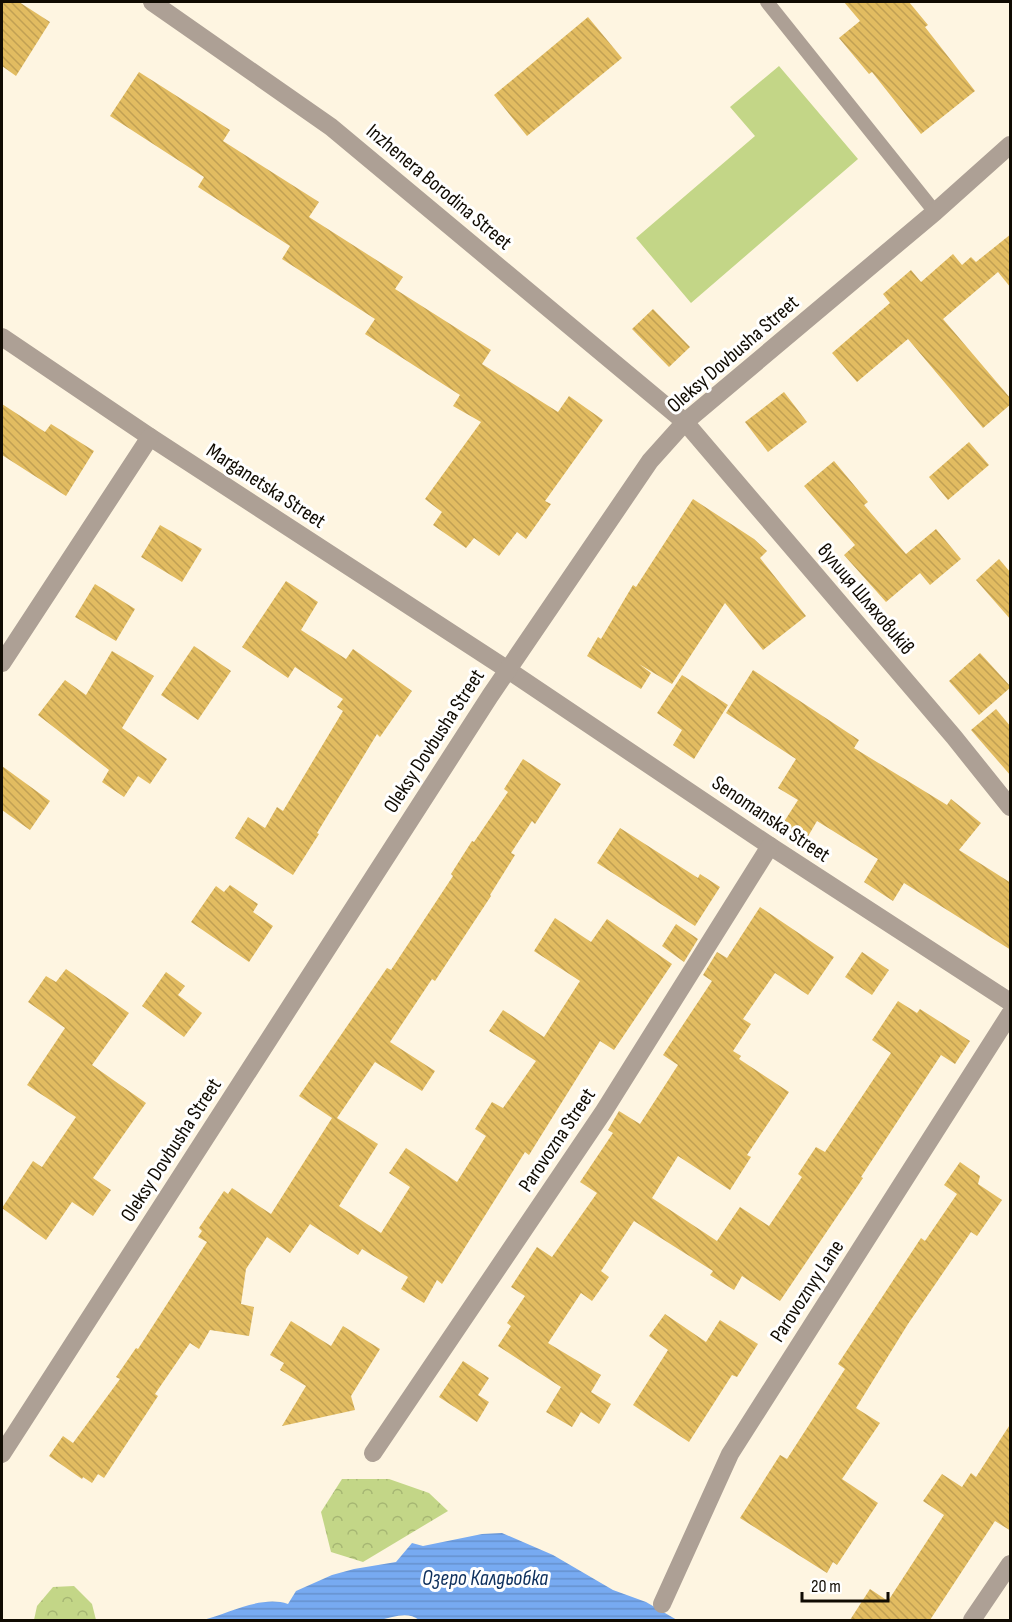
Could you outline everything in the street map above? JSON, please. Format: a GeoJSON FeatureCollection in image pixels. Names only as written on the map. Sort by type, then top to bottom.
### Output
{"type":"FeatureCollection","features":[{"type":"Feature","properties":{"kind":"street","name":"Inzhenera Borodina Street"},"geometry":{"type":"LineString","coordinates":[[152,2],[331,127],[685,422]]}},
{"type":"Feature","properties":{"kind":"street","name":"Oleksy Dovbusha Street"},"geometry":{"type":"LineString","coordinates":[[2,1454],[508,670],[650,461],[685,422],[935,212],[1011,145]]}},
{"type":"Feature","properties":{"kind":"street","name":"Marganetska Street"},"geometry":{"type":"LineString","coordinates":[[2,337],[150,437],[508,670]]}},
{"type":"Feature","properties":{"kind":"street","name":"вулиця Шляховиків"},"geometry":{"type":"LineString","coordinates":[[685,422],[947,728],[1011,807]]}},
{"type":"Feature","properties":{"kind":"street"},"geometry":{"type":"LineString","coordinates":[[2,663],[150,437]]}},
{"type":"Feature","properties":{"kind":"street","name":"Senomanska Street"},"geometry":{"type":"LineString","coordinates":[[508,670],[770,846],[1011,1002]]}},
{"type":"Feature","properties":{"kind":"street","name":"Parovozna Street"},"geometry":{"type":"LineString","coordinates":[[373,1453],[604,1111],[770,846]]}},
{"type":"Feature","properties":{"kind":"street","name":"Parovoznyy Lane"},"geometry":{"type":"LineString","coordinates":[[662,1604],[730,1454],[1011,1014]]}},
{"type":"Feature","properties":{"kind":"street"},"geometry":{"type":"LineString","coordinates":[[972,1620],[1011,1563]]}},
{"type":"Feature","properties":{"kind":"lane"},"geometry":{"type":"LineString","coordinates":[[767,2],[935,212]]}},
{"type":"Feature","properties":{"kind":"green space"},"geometry":{"type":"Polygon","coordinates":[[[779,66],[858,159],[691,303],[636,238],[755,136],[730,107],[779,66]]]}},
{"type":"Feature","properties":{"kind":"green space"},"geometry":{"type":"Polygon","coordinates":[[[342,1479],[389,1479],[429,1493],[448,1511],[363,1562],[331,1552],[321,1512],[342,1479]]]}},
{"type":"Feature","properties":{"kind":"green space"},"geometry":{"type":"Polygon","coordinates":[[[74,1586],[92,1604],[96,1620],[34,1620],[37,1606],[53,1587],[74,1586]]]}},
{"type":"Feature","properties":{"kind":"water","name":"Озеро Калдьобка"},"geometry":{"type":"Polygon","coordinates":[[[502,1533],[553,1555],[613,1590],[646,1602],[677,1620],[419,1620],[405,1615],[380,1620],[203,1620],[257,1603],[288,1604],[296,1591],[332,1575],[396,1562],[412,1543],[423,1546],[482,1534],[502,1533]]]}},
{"type":"Feature","properties":{"kind":"building"},"geometry":{"type":"Polygon","coordinates":[[[2,2],[19,2],[50,22],[16,76],[2,66],[2,2]]]}},
{"type":"Feature","properties":{"kind":"building"},"geometry":{"type":"Polygon","coordinates":[[[844,2],[909,2],[928,25],[925,27],[975,91],[921,134],[872,72],[869,74],[839,38],[860,21],[844,2]]]}},
{"type":"Feature","properties":{"kind":"building"},"geometry":{"type":"Polygon","coordinates":[[[588,17],[622,58],[527,136],[494,95],[588,17]]]}},
{"type":"Feature","properties":{"kind":"building"},"geometry":{"type":"Polygon","coordinates":[[[139,72],[230,130],[223,141],[319,202],[309,217],[403,277],[395,289],[491,350],[482,364],[558,412],[569,396],[603,420],[545,501],[551,504],[526,539],[517,532],[499,556],[474,538],[466,548],[433,525],[442,512],[425,499],[481,422],[453,406],[460,395],[365,334],[375,319],[282,259],[290,246],[198,187],[204,177],[110,116],[139,72]]]}},
{"type":"Feature","properties":{"kind":"building"},"geometry":{"type":"Polygon","coordinates":[[[1011,234],[1011,288],[998,272],[943,319],[1011,399],[1011,404],[983,428],[908,339],[857,382],[832,353],[890,303],[883,294],[911,270],[921,282],[953,254],[962,265],[971,257],[976,262],[1011,234]]]}},
{"type":"Feature","properties":{"kind":"building"},"geometry":{"type":"Polygon","coordinates":[[[653,309],[690,347],[669,367],[632,329],[653,309]]]}},
{"type":"Feature","properties":{"kind":"building"},"geometry":{"type":"Polygon","coordinates":[[[784,392],[807,422],[768,452],[745,422],[784,392]]]}},
{"type":"Feature","properties":{"kind":"building"},"geometry":{"type":"Polygon","coordinates":[[[2,404],[45,432],[51,424],[94,451],[66,496],[2,455],[2,404]]]}},
{"type":"Feature","properties":{"kind":"building"},"geometry":{"type":"Polygon","coordinates":[[[969,442],[989,465],[948,500],[929,477],[969,442]]]}},
{"type":"Feature","properties":{"kind":"building"},"geometry":{"type":"Polygon","coordinates":[[[834,461],[868,502],[864,505],[906,554],[936,529],[961,559],[930,585],[920,573],[886,602],[844,555],[855,545],[804,486],[834,461]]]}},
{"type":"Feature","properties":{"kind":"building"},"geometry":{"type":"Polygon","coordinates":[[[693,499],[754,539],[767,551],[760,558],[806,616],[763,650],[725,603],[672,684],[639,664],[651,673],[641,689],[587,656],[598,637],[601,639],[633,585],[636,587],[693,499]]]}},
{"type":"Feature","properties":{"kind":"building"},"geometry":{"type":"Polygon","coordinates":[[[160,525],[202,549],[182,582],[141,557],[160,525]]]}},
{"type":"Feature","properties":{"kind":"building"},"geometry":{"type":"Polygon","coordinates":[[[999,559],[1011,573],[1011,620],[976,580],[999,559]]]}},
{"type":"Feature","properties":{"kind":"building"},"geometry":{"type":"Polygon","coordinates":[[[286,581],[318,602],[301,630],[346,659],[353,649],[412,691],[380,737],[377,734],[293,875],[235,838],[248,817],[265,828],[277,807],[283,811],[343,711],[337,707],[343,699],[295,667],[288,678],[242,647],[286,581]]]}},
{"type":"Feature","properties":{"kind":"building"},"geometry":{"type":"Polygon","coordinates":[[[95,584],[135,609],[116,641],[75,617],[95,584]]]}},
{"type":"Feature","properties":{"kind":"building"},"geometry":{"type":"Polygon","coordinates":[[[194,646],[231,671],[198,720],[161,695],[194,646]]]}},
{"type":"Feature","properties":{"kind":"building"},"geometry":{"type":"Polygon","coordinates":[[[112,651],[154,676],[122,728],[167,759],[150,784],[138,776],[124,797],[102,782],[109,770],[38,715],[65,680],[86,695],[112,651]]]}},
{"type":"Feature","properties":{"kind":"building"},"geometry":{"type":"Polygon","coordinates":[[[980,653],[1011,687],[979,715],[949,681],[980,653]]]}},
{"type":"Feature","properties":{"kind":"building"},"geometry":{"type":"Polygon","coordinates":[[[753,670],[859,740],[854,748],[947,805],[951,799],[981,823],[959,850],[1011,883],[1011,950],[904,883],[893,901],[864,882],[878,859],[817,821],[804,843],[780,828],[798,800],[778,788],[796,759],[726,713],[753,670]]]}},
{"type":"Feature","properties":{"kind":"building"},"geometry":{"type":"Polygon","coordinates":[[[682,675],[728,705],[694,759],[673,745],[682,730],[657,713],[682,675]]]}},
{"type":"Feature","properties":{"kind":"building"},"geometry":{"type":"Polygon","coordinates":[[[996,709],[1011,727],[1011,776],[971,730],[996,709]]]}},
{"type":"Feature","properties":{"kind":"building"},"geometry":{"type":"Polygon","coordinates":[[[523,759],[561,784],[535,824],[532,821],[511,853],[515,855],[491,896],[435,981],[432,979],[390,1042],[435,1071],[422,1091],[375,1062],[337,1118],[378,1144],[339,1206],[381,1233],[410,1187],[389,1173],[406,1148],[457,1182],[486,1136],[475,1129],[492,1102],[503,1108],[536,1061],[489,1031],[503,1010],[544,1037],[580,981],[534,951],[555,918],[591,942],[607,919],[672,964],[614,1050],[600,1041],[529,1155],[525,1152],[442,1284],[437,1280],[424,1303],[401,1289],[408,1277],[362,1249],[358,1255],[310,1224],[290,1253],[267,1237],[246,1269],[241,1304],[254,1307],[249,1336],[210,1330],[199,1349],[190,1343],[155,1394],[158,1396],[104,1478],[98,1474],[92,1483],[83,1477],[82,1479],[49,1456],[63,1436],[73,1443],[120,1379],[116,1377],[136,1348],[138,1349],[207,1242],[198,1237],[202,1231],[199,1228],[224,1191],[228,1194],[232,1188],[271,1214],[332,1118],[299,1096],[387,968],[391,970],[453,876],[451,874],[472,841],[474,842],[508,792],[504,789],[523,759]]]}},
{"type":"Feature","properties":{"kind":"building"},"geometry":{"type":"Polygon","coordinates":[[[2,766],[50,801],[30,830],[2,810],[2,766]]]}},
{"type":"Feature","properties":{"kind":"building"},"geometry":{"type":"Polygon","coordinates":[[[620,828],[698,878],[700,874],[720,887],[695,926],[597,863],[620,828]]]}},
{"type":"Feature","properties":{"kind":"building"},"geometry":{"type":"Polygon","coordinates":[[[230,885],[258,904],[253,912],[273,926],[249,962],[191,922],[216,886],[224,892],[230,885]]]}},
{"type":"Feature","properties":{"kind":"building"},"geometry":{"type":"Polygon","coordinates":[[[760,907],[834,957],[808,995],[775,973],[743,1019],[751,1024],[733,1051],[741,1056],[739,1059],[789,1092],[747,1155],[751,1157],[730,1190],[678,1156],[652,1198],[717,1241],[740,1207],[769,1226],[802,1177],[798,1174],[816,1147],[825,1152],[891,1053],[872,1040],[898,1001],[917,1013],[920,1009],[970,1041],[955,1064],[941,1055],[861,1177],[863,1178],[780,1301],[742,1276],[734,1290],[710,1275],[713,1271],[634,1221],[601,1271],[609,1277],[592,1301],[581,1293],[548,1343],[601,1375],[591,1392],[611,1404],[599,1424],[581,1412],[572,1427],[546,1412],[561,1387],[498,1346],[511,1326],[507,1323],[525,1296],[511,1287],[537,1247],[552,1257],[597,1193],[580,1182],[613,1133],[608,1130],[619,1111],[640,1124],[678,1065],[663,1055],[712,981],[703,975],[717,952],[727,958],[760,907]]]}},
{"type":"Feature","properties":{"kind":"building"},"geometry":{"type":"Polygon","coordinates":[[[676,924],[698,939],[684,962],[662,946],[676,924]]]}},
{"type":"Feature","properties":{"kind":"building"},"geometry":{"type":"Polygon","coordinates":[[[862,952],[889,970],[872,995],[845,977],[862,952]]]}},
{"type":"Feature","properties":{"kind":"building"},"geometry":{"type":"Polygon","coordinates":[[[66,969],[129,1013],[92,1065],[146,1103],[93,1178],[111,1190],[93,1216],[72,1202],[46,1240],[2,1208],[33,1161],[42,1167],[76,1117],[27,1085],[65,1028],[28,1002],[46,976],[56,982],[66,969]]]}},
{"type":"Feature","properties":{"kind":"building"},"geometry":{"type":"Polygon","coordinates":[[[166,972],[185,986],[178,995],[202,1013],[184,1037],[142,1006],[166,972]]]}},
{"type":"Feature","properties":{"kind":"building"},"geometry":{"type":"Polygon","coordinates":[[[960,1162],[980,1176],[978,1184],[1002,1200],[977,1236],[971,1232],[908,1324],[856,1408],[880,1423],[842,1479],[878,1503],[837,1565],[833,1562],[827,1573],[740,1518],[780,1455],[787,1459],[845,1369],[838,1364],[921,1238],[925,1241],[957,1194],[944,1185],[960,1162]]]}},
{"type":"Feature","properties":{"kind":"building"},"geometry":{"type":"Polygon","coordinates":[[[665,1314],[706,1342],[720,1320],[758,1344],[737,1377],[732,1375],[689,1442],[633,1405],[668,1350],[649,1336],[665,1314]]]}},
{"type":"Feature","properties":{"kind":"building"},"geometry":{"type":"Polygon","coordinates":[[[291,1321],[331,1346],[343,1326],[380,1349],[351,1396],[355,1410],[282,1426],[306,1386],[280,1370],[284,1363],[270,1355],[291,1321]]]}},
{"type":"Feature","properties":{"kind":"building"},"geometry":{"type":"Polygon","coordinates":[[[463,1361],[489,1378],[478,1395],[489,1402],[477,1422],[439,1397],[463,1361]]]}},
{"type":"Feature","properties":{"kind":"building"},"geometry":{"type":"Polygon","coordinates":[[[1011,1423],[1011,1531],[995,1521],[930,1620],[850,1620],[870,1589],[888,1601],[944,1515],[923,1501],[942,1474],[962,1487],[971,1473],[976,1477],[1011,1423]]]}}]}
